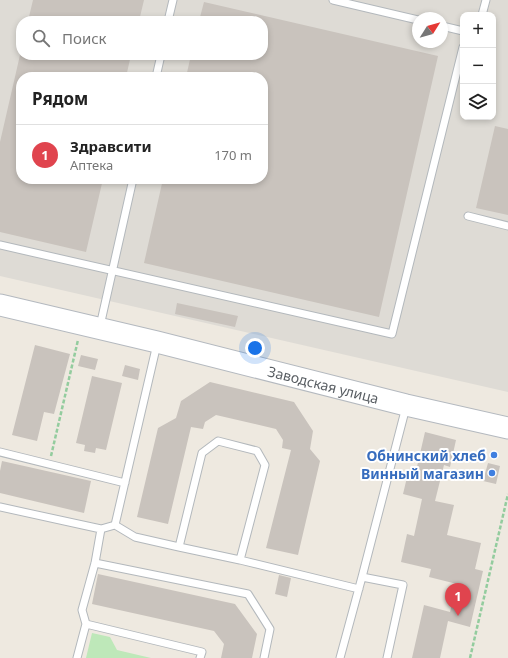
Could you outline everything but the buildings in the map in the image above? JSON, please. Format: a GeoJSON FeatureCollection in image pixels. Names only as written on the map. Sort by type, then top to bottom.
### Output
{"type":"FeatureCollection","features":[{"type":"Feature","properties":{"kind":"street","name":"Заводская улица"},"geometry":{"type":"LineString","coordinates":[[0,305],[158,342],[406,405],[508,428]]}},
{"type":"Feature","properties":{"kind":"lane"},"geometry":{"type":"LineString","coordinates":[[169,16],[173,0]]}},
{"type":"Feature","properties":{"kind":"lane"},"geometry":{"type":"LineString","coordinates":[[333,0],[412,19]]}},
{"type":"Feature","properties":{"kind":"lane"},"geometry":{"type":"LineString","coordinates":[[483,12],[486,0]]}},
{"type":"Feature","properties":{"kind":"lane"},"geometry":{"type":"LineString","coordinates":[[448,27],[460,30]]}},
{"type":"Feature","properties":{"kind":"lane"},"geometry":{"type":"LineString","coordinates":[[157,72],[159,60]]}},
{"type":"Feature","properties":{"kind":"lane"},"geometry":{"type":"LineString","coordinates":[[0,245],[392,334],[460,60]]}},
{"type":"Feature","properties":{"kind":"lane"},"geometry":{"type":"LineString","coordinates":[[99,328],[131,184]]}},
{"type":"Feature","properties":{"kind":"lane"},"geometry":{"type":"LineString","coordinates":[[468,216],[508,226]]}},
{"type":"Feature","properties":{"kind":"lane"},"geometry":{"type":"LineString","coordinates":[[115,525],[158,342]]}},
{"type":"Feature","properties":{"kind":"lane"},"geometry":{"type":"LineString","coordinates":[[340,658],[406,405]]}},
{"type":"Feature","properties":{"kind":"lane"},"geometry":{"type":"LineString","coordinates":[[179,547],[202,453],[218,441],[257,451],[265,465],[240,560]]}},
{"type":"Feature","properties":{"kind":"lane"},"geometry":{"type":"LineString","coordinates":[[0,452],[125,483]]}},
{"type":"Feature","properties":{"kind":"lane"},"geometry":{"type":"LineString","coordinates":[[0,507],[101,529],[115,525],[135,537],[359,588]]}},
{"type":"Feature","properties":{"kind":"lane"},"geometry":{"type":"LineString","coordinates":[[77,658],[86,624],[82,610],[95,563],[101,529]]}},
{"type":"Feature","properties":{"kind":"lane"},"geometry":{"type":"LineString","coordinates":[[95,563],[248,594],[270,629],[264,658]]}},
{"type":"Feature","properties":{"kind":"lane"},"geometry":{"type":"LineString","coordinates":[[362,577],[403,586],[387,658]]}},
{"type":"Feature","properties":{"kind":"lane"},"geometry":{"type":"LineString","coordinates":[[86,624],[202,652],[200,658]]}},
{"type":"Feature","properties":{"kind":"path"},"geometry":{"type":"LineString","coordinates":[[49,464],[78,340]]}},
{"type":"Feature","properties":{"kind":"path"},"geometry":{"type":"LineString","coordinates":[[470,658],[508,494]]}},
{"type":"Feature","properties":{"kind":"shaded area"},"geometry":{"type":"Polygon","coordinates":[[[0,0],[508,0],[508,392],[0,276],[0,0]]]}},
{"type":"Feature","properties":{"kind":"green space"},"geometry":{"type":"Polygon","coordinates":[[[92,633],[110,637],[117,650],[151,658],[86,658],[92,633]]]}},
{"type":"Feature","properties":{"kind":"place","name":"Обнинский хлеб"},"geometry":{"type":"Point","coordinates":[494,455]}},
{"type":"Feature","properties":{"kind":"place","name":"Винный магазин"},"geometry":{"type":"Point","coordinates":[492,473]}},
{"type":"Feature","properties":{"kind":"place","name":"Здравсити"},"geometry":{"type":"Point","coordinates":[458,616]}}]}
